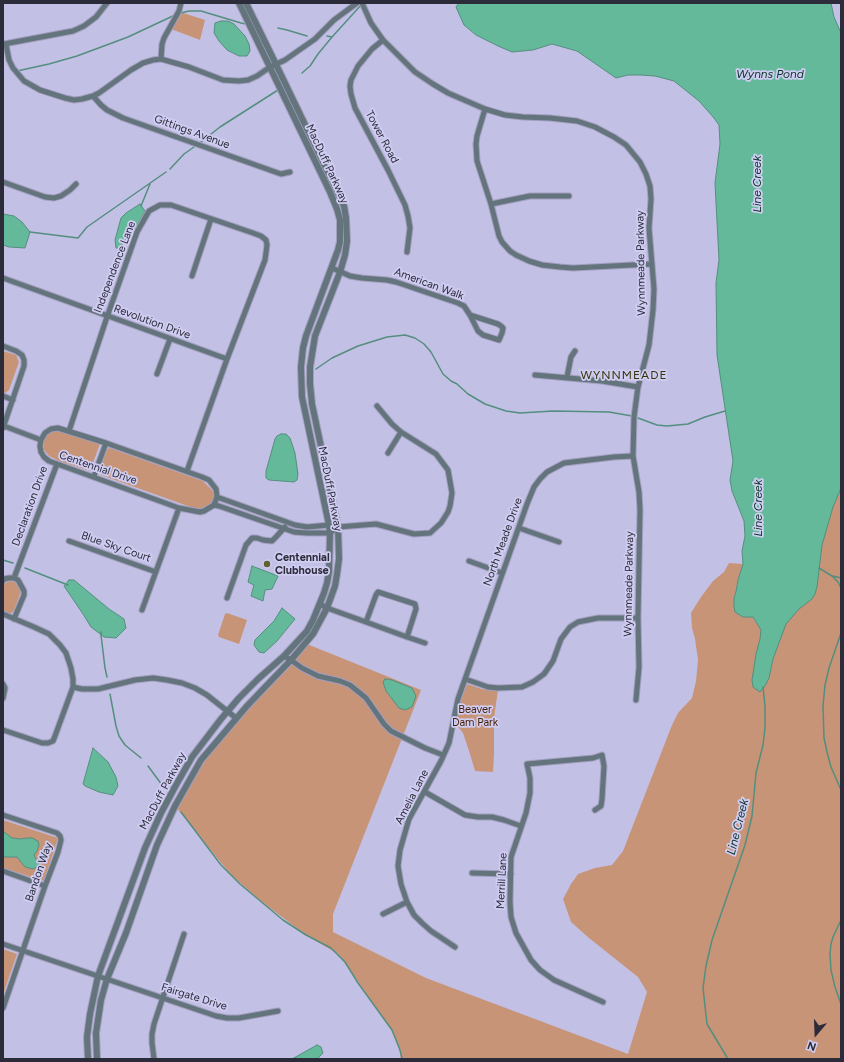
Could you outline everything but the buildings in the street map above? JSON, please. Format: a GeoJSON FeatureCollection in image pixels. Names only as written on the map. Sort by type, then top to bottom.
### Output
{"type":"FeatureCollection","features":[{"type":"Feature","properties":{"kind":"street"},"geometry":{"type":"LineString","coordinates":[[107,3],[96,17],[84,26],[73,31],[4,44],[13,69],[31,86],[74,100],[93,96],[143,63],[161,59],[189,67],[223,80],[248,80],[285,60],[315,39],[334,20],[357,3]]}},
{"type":"Feature","properties":{"kind":"street"},"geometry":{"type":"LineString","coordinates":[[161,59],[164,38],[179,11],[180,3]]}},
{"type":"Feature","properties":{"kind":"street","name":"MacDuff Parkway"},"geometry":{"type":"LineString","coordinates":[[97,1059],[96,1033],[101,1000],[107,979],[126,933],[157,845],[175,806],[201,760],[264,686],[291,660],[313,634],[327,608],[335,586],[337,574],[339,559],[338,528],[312,404],[310,367],[315,336],[340,272],[345,255],[347,242],[344,206],[273,66],[239,3]]}},
{"type":"Feature","properties":{"kind":"street","name":"MacDuff Parkway"},"geometry":{"type":"LineString","coordinates":[[88,1059],[86,1037],[98,976],[145,848],[161,813],[192,757],[227,712],[239,698],[284,656],[307,631],[328,583],[329,525],[302,397],[301,367],[306,336],[332,268],[340,242],[340,220],[337,209],[273,66],[270,52],[246,3]]}},
{"type":"Feature","properties":{"kind":"street","name":"Wynnmeade Parkway"},"geometry":{"type":"LineString","coordinates":[[362,3],[371,23],[383,40],[416,72],[433,84],[448,93],[485,109],[505,115],[577,121],[601,130],[626,145],[640,162],[648,179],[650,199],[649,228],[654,290],[652,331],[638,387],[634,416],[634,456],[640,510],[638,618],[639,667],[636,700]]}},
{"type":"Feature","properties":{"kind":"street","name":"Tower Road"},"geometry":{"type":"LineString","coordinates":[[383,40],[358,66],[350,86],[355,108],[405,205],[410,228],[407,252]]}},
{"type":"Feature","properties":{"kind":"street","name":"Gittings Avenue"},"geometry":{"type":"LineString","coordinates":[[93,96],[100,105],[123,118],[281,174],[290,172]]}},
{"type":"Feature","properties":{"kind":"street"},"geometry":{"type":"LineString","coordinates":[[485,109],[477,136],[477,161],[491,204],[499,236],[510,251],[522,259],[542,265],[560,267],[572,268],[652,264]]}},
{"type":"Feature","properties":{"kind":"street"},"geometry":{"type":"LineString","coordinates":[[3,182],[45,197],[54,198],[61,196],[76,184]]}},
{"type":"Feature","properties":{"kind":"street"},"geometry":{"type":"LineString","coordinates":[[491,204],[530,196],[569,196]]}},
{"type":"Feature","properties":{"kind":"street","name":"Independence Lane"},"geometry":{"type":"LineString","coordinates":[[69,431],[136,232],[149,211],[160,206],[171,205],[261,236],[266,240],[267,245],[265,260],[227,359],[187,471]]}},
{"type":"Feature","properties":{"kind":"street"},"geometry":{"type":"LineString","coordinates":[[192,276],[211,219]]}},
{"type":"Feature","properties":{"kind":"street","name":"American Walk"},"geometry":{"type":"LineString","coordinates":[[332,268],[350,276],[396,282],[458,303],[464,306],[478,331],[483,335],[499,340],[503,328],[501,326],[470,315]]}},
{"type":"Feature","properties":{"kind":"street","name":"Revolution Drive"},"geometry":{"type":"LineString","coordinates":[[3,278],[227,359]]}},
{"type":"Feature","properties":{"kind":"street"},"geometry":{"type":"LineString","coordinates":[[157,374],[170,339]]}},
{"type":"Feature","properties":{"kind":"street"},"geometry":{"type":"LineString","coordinates":[[3,346],[22,355],[24,366],[3,427],[41,440],[45,433],[51,429],[58,428],[187,471],[209,480],[216,489],[217,497],[214,505],[294,532],[330,533],[338,528]]}},
{"type":"Feature","properties":{"kind":"street"},"geometry":{"type":"LineString","coordinates":[[567,377],[571,357],[575,351]]}},
{"type":"Feature","properties":{"kind":"street"},"geometry":{"type":"LineString","coordinates":[[535,375],[602,381],[638,387]]}},
{"type":"Feature","properties":{"kind":"street"},"geometry":{"type":"LineString","coordinates":[[3,396],[13,400]]}},
{"type":"Feature","properties":{"kind":"street"},"geometry":{"type":"LineString","coordinates":[[217,497],[295,525],[329,525],[338,528],[376,524],[414,534],[430,533],[441,523],[450,506],[452,499],[448,470],[436,454],[392,424],[377,406]]}},
{"type":"Feature","properties":{"kind":"street"},"geometry":{"type":"LineString","coordinates":[[388,453],[402,432]]}},
{"type":"Feature","properties":{"kind":"street","name":"Centennial Drive"},"geometry":{"type":"LineString","coordinates":[[41,440],[40,452],[48,460],[57,464],[94,476],[179,508],[200,512],[214,505]]}},
{"type":"Feature","properties":{"kind":"street"},"geometry":{"type":"LineString","coordinates":[[94,476],[106,443]]}},
{"type":"Feature","properties":{"kind":"street","name":"North Meade Drive"},"geometry":{"type":"LineString","coordinates":[[456,707],[502,573],[534,487],[547,472],[564,463],[634,456]]}},
{"type":"Feature","properties":{"kind":"street","name":"Declaration Drive"},"geometry":{"type":"LineString","coordinates":[[14,578],[57,464]]}},
{"type":"Feature","properties":{"kind":"street"},"geometry":{"type":"LineString","coordinates":[[142,610],[179,508]]}},
{"type":"Feature","properties":{"kind":"street"},"geometry":{"type":"LineString","coordinates":[[226,598],[246,545],[252,538],[272,541],[284,528],[287,522]]}},
{"type":"Feature","properties":{"kind":"street"},"geometry":{"type":"LineString","coordinates":[[519,528],[559,542]]}},
{"type":"Feature","properties":{"kind":"street","name":"Blue Sky Court"},"geometry":{"type":"LineString","coordinates":[[69,542],[156,572]]}},
{"type":"Feature","properties":{"kind":"street"},"geometry":{"type":"LineString","coordinates":[[468,561],[502,573]]}},
{"type":"Feature","properties":{"kind":"street"},"geometry":{"type":"LineString","coordinates":[[3,581],[4,579],[14,578],[18,580],[24,591],[24,595],[14,619]]}},
{"type":"Feature","properties":{"kind":"street"},"geometry":{"type":"LineString","coordinates":[[366,622],[378,592],[415,604],[416,609],[407,637]]}},
{"type":"Feature","properties":{"kind":"street"},"geometry":{"type":"LineString","coordinates":[[320,604],[327,608],[424,643]]}},
{"type":"Feature","properties":{"kind":"street"},"geometry":{"type":"LineString","coordinates":[[3,614],[43,630],[49,634],[66,653],[73,679],[73,687],[53,740],[48,743],[42,743],[3,730]]}},
{"type":"Feature","properties":{"kind":"street"},"geometry":{"type":"LineString","coordinates":[[465,679],[488,687],[522,687],[533,682],[544,674],[553,661],[561,639],[570,627],[578,622],[598,618],[638,618]]}},
{"type":"Feature","properties":{"kind":"street"},"geometry":{"type":"LineString","coordinates":[[284,656],[302,668],[318,676],[350,685],[366,698],[384,724],[391,731],[424,748],[443,755]]}},
{"type":"Feature","properties":{"kind":"street"},"geometry":{"type":"LineString","coordinates":[[73,687],[98,689],[135,680],[153,678],[167,680],[182,683],[195,688],[207,695],[236,718]]}},
{"type":"Feature","properties":{"kind":"street"},"geometry":{"type":"LineString","coordinates":[[3,684],[5,688],[3,698]]}},
{"type":"Feature","properties":{"kind":"street","name":"Amelia Lane"},"geometry":{"type":"LineString","coordinates":[[455,947],[432,931],[414,915],[407,902],[401,884],[398,866],[400,850],[409,819],[441,761],[450,738],[456,707]]}},
{"type":"Feature","properties":{"kind":"street","name":"Merrill Lane"},"geometry":{"type":"LineString","coordinates":[[595,810],[600,806],[602,799],[604,766],[602,755],[593,758],[527,764],[530,778],[530,793],[526,813],[511,857],[511,918],[516,933],[531,960],[540,970],[554,980],[603,1002]]}},
{"type":"Feature","properties":{"kind":"street"},"geometry":{"type":"LineString","coordinates":[[425,792],[465,815],[492,817],[521,826]]}},
{"type":"Feature","properties":{"kind":"street","name":"Bandon Way"},"geometry":{"type":"LineString","coordinates":[[3,814],[57,833],[61,840],[23,951],[4,999],[3,1008]]}},
{"type":"Feature","properties":{"kind":"street"},"geometry":{"type":"LineString","coordinates":[[3,871],[45,886]]}},
{"type":"Feature","properties":{"kind":"street"},"geometry":{"type":"LineString","coordinates":[[472,873],[510,874]]}},
{"type":"Feature","properties":{"kind":"street"},"geometry":{"type":"LineString","coordinates":[[383,914],[407,902]]}},
{"type":"Feature","properties":{"kind":"street"},"geometry":{"type":"LineString","coordinates":[[154,1059],[152,1034],[154,1024],[184,934]]}},
{"type":"Feature","properties":{"kind":"street","name":"Fairgate Drive"},"geometry":{"type":"LineString","coordinates":[[3,944],[216,1016],[239,1018],[278,1011]]}},
{"type":"Feature","properties":{"kind":"green space"},"geometry":{"type":"Polygon","coordinates":[[[180,12],[205,20],[200,40],[171,29],[180,12]]]}},
{"type":"Feature","properties":{"kind":"green space"},"geometry":{"type":"Polygon","coordinates":[[[3,351],[16,355],[19,362],[9,390],[5,393],[3,392],[3,351]]]}},
{"type":"Feature","properties":{"kind":"green space"},"geometry":{"type":"Polygon","coordinates":[[[841,382],[841,1059],[401,1059],[400,1050],[393,1033],[338,954],[306,935],[262,902],[231,875],[175,806],[201,760],[307,644],[421,690],[333,914],[333,932],[426,978],[628,1054],[647,992],[638,977],[571,922],[563,899],[578,874],[595,868],[612,865],[623,851],[672,725],[678,713],[692,698],[696,681],[698,660],[692,628],[691,613],[713,581],[724,572],[729,563],[743,564],[734,598],[735,612],[743,617],[753,617],[761,630],[761,634],[841,382]]]}},
{"type":"Feature","properties":{"kind":"green space"},"geometry":{"type":"Polygon","coordinates":[[[60,430],[100,444],[90,471],[59,461],[49,456],[44,450],[43,442],[47,434],[60,430]]]}},
{"type":"Feature","properties":{"kind":"green space"},"geometry":{"type":"Polygon","coordinates":[[[110,448],[203,481],[213,491],[215,500],[210,507],[196,509],[101,475],[99,473],[107,449],[110,448]]]}},
{"type":"Feature","properties":{"kind":"green space"},"geometry":{"type":"Polygon","coordinates":[[[12,581],[18,584],[21,591],[14,611],[8,614],[3,612],[3,585],[12,581]]]}},
{"type":"Feature","properties":{"kind":"green space"},"geometry":{"type":"Polygon","coordinates":[[[227,613],[247,620],[239,644],[219,637],[218,635],[225,614],[227,613]]]}},
{"type":"Feature","properties":{"kind":"green space","name":"Beaver Dam Park"},"geometry":{"type":"Polygon","coordinates":[[[467,684],[482,689],[498,690],[494,718],[493,772],[475,771],[463,733],[455,723],[457,709],[467,684]]]}},
{"type":"Feature","properties":{"kind":"green space"},"geometry":{"type":"Polygon","coordinates":[[[3,820],[58,838],[44,881],[3,868],[3,820]]]}},
{"type":"Feature","properties":{"kind":"green space"},"geometry":{"type":"Polygon","coordinates":[[[3,949],[17,954],[4,992],[3,992],[3,949]]]}},
{"type":"Feature","properties":{"kind":"water","name":"Wynns Pond"},"geometry":{"type":"Polygon","coordinates":[[[459,3],[831,3],[834,17],[841,33],[841,488],[833,507],[822,545],[815,594],[812,599],[799,609],[786,624],[773,659],[769,678],[760,692],[753,687],[752,680],[761,630],[753,617],[743,617],[735,612],[734,607],[734,598],[743,564],[742,551],[745,536],[744,521],[732,491],[730,480],[733,461],[717,355],[716,283],[719,260],[715,183],[720,144],[719,125],[699,101],[674,81],[655,76],[640,75],[628,75],[616,78],[577,51],[552,44],[533,50],[512,52],[498,46],[476,35],[464,25],[456,7],[459,3]]]}},
{"type":"Feature","properties":{"kind":"water"},"geometry":{"type":"Polygon","coordinates":[[[228,21],[234,24],[245,36],[249,44],[250,51],[247,56],[239,56],[227,50],[219,41],[214,33],[215,23],[228,21]]]}},
{"type":"Feature","properties":{"kind":"water"},"geometry":{"type":"Polygon","coordinates":[[[140,204],[145,211],[135,229],[119,248],[116,248],[115,240],[121,218],[140,204]]]}},
{"type":"Feature","properties":{"kind":"water"},"geometry":{"type":"Polygon","coordinates":[[[3,214],[14,216],[22,222],[30,232],[25,248],[3,245],[3,214]]]}},
{"type":"Feature","properties":{"kind":"water"},"geometry":{"type":"Polygon","coordinates":[[[281,434],[286,434],[290,438],[295,453],[298,474],[297,480],[294,482],[269,480],[266,478],[266,471],[275,439],[281,434]]]}},
{"type":"Feature","properties":{"kind":"water"},"geometry":{"type":"Polygon","coordinates":[[[252,566],[278,576],[272,589],[265,590],[263,601],[251,596],[254,585],[248,582],[252,566]]]}},
{"type":"Feature","properties":{"kind":"water"},"geometry":{"type":"Polygon","coordinates":[[[69,580],[74,580],[109,609],[124,619],[126,628],[116,638],[104,637],[91,627],[64,586],[69,580]]]}},
{"type":"Feature","properties":{"kind":"water"},"geometry":{"type":"Polygon","coordinates":[[[282,608],[295,619],[277,641],[264,653],[259,652],[254,645],[255,640],[274,621],[282,608]]]}},
{"type":"Feature","properties":{"kind":"water"},"geometry":{"type":"Polygon","coordinates":[[[385,679],[392,680],[412,688],[416,696],[412,707],[405,710],[399,708],[386,691],[383,682],[385,679]]]}},
{"type":"Feature","properties":{"kind":"water"},"geometry":{"type":"Polygon","coordinates":[[[93,748],[108,762],[116,777],[118,786],[113,795],[99,792],[83,784],[93,748]]]}},
{"type":"Feature","properties":{"kind":"water"},"geometry":{"type":"Polygon","coordinates":[[[3,831],[12,838],[32,838],[38,841],[39,845],[34,855],[39,865],[37,867],[33,869],[25,867],[17,857],[3,857],[3,831]]]}},
{"type":"Feature","properties":{"kind":"water"},"geometry":{"type":"Polygon","coordinates":[[[317,1045],[321,1047],[323,1053],[317,1059],[292,1059],[317,1045]]]}},
{"type":"Feature","properties":{"kind":"waterway"},"geometry":{"type":"LineString","coordinates":[[302,73],[310,66],[332,37],[362,4]]}},
{"type":"Feature","properties":{"kind":"waterway"},"geometry":{"type":"LineString","coordinates":[[181,13],[201,11],[246,24]]}},
{"type":"Feature","properties":{"kind":"waterway"},"geometry":{"type":"LineString","coordinates":[[17,71],[77,56],[128,37],[175,15]]}},
{"type":"Feature","properties":{"kind":"waterway"},"geometry":{"type":"LineString","coordinates":[[278,28],[307,36]]}},
{"type":"Feature","properties":{"kind":"waterway"},"geometry":{"type":"LineString","coordinates":[[327,36],[332,37]]}},
{"type":"Feature","properties":{"kind":"waterway"},"geometry":{"type":"LineString","coordinates":[[201,142],[220,127],[278,90]]}},
{"type":"Feature","properties":{"kind":"waterway"},"geometry":{"type":"LineString","coordinates":[[170,169],[184,154],[194,147]]}},
{"type":"Feature","properties":{"kind":"waterway"},"geometry":{"type":"LineString","coordinates":[[30,232],[78,238],[87,227],[166,172]]}},
{"type":"Feature","properties":{"kind":"waterway"},"geometry":{"type":"LineString","coordinates":[[141,206],[150,184]]}},
{"type":"Feature","properties":{"kind":"waterway"},"geometry":{"type":"LineString","coordinates":[[316,369],[332,358],[358,346],[387,337],[405,335],[415,338],[424,344],[431,352],[443,374],[468,394],[485,404],[506,411],[520,413],[553,411],[609,412],[632,416]]}},
{"type":"Feature","properties":{"kind":"waterway"},"geometry":{"type":"LineString","coordinates":[[638,418],[657,425],[667,426],[688,424],[725,411]]}},
{"type":"Feature","properties":{"kind":"waterway"},"geometry":{"type":"LineString","coordinates":[[3,560],[13,563]]}},
{"type":"Feature","properties":{"kind":"waterway"},"geometry":{"type":"LineString","coordinates":[[25,568],[68,585]]}},
{"type":"Feature","properties":{"kind":"waterway"},"geometry":{"type":"LineString","coordinates":[[819,568],[832,576],[841,588]]}},
{"type":"Feature","properties":{"kind":"waterway"},"geometry":{"type":"LineString","coordinates":[[833,576],[841,578]]}},
{"type":"Feature","properties":{"kind":"waterway"},"geometry":{"type":"LineString","coordinates":[[101,632],[107,677]]}},
{"type":"Feature","properties":{"kind":"waterway"},"geometry":{"type":"LineString","coordinates":[[841,633],[829,668],[825,685],[823,706],[824,738],[831,767],[841,790]]}},
{"type":"Feature","properties":{"kind":"waterway","name":"Line Creek"},"geometry":{"type":"LineString","coordinates":[[728,1059],[707,1024],[703,988],[712,940],[745,845],[752,816],[756,773],[763,745],[765,728],[763,687]]}},
{"type":"Feature","properties":{"kind":"waterway"},"geometry":{"type":"LineString","coordinates":[[110,694],[119,736],[125,745],[141,758]]}},
{"type":"Feature","properties":{"kind":"waterway"},"geometry":{"type":"LineString","coordinates":[[148,766],[165,789]]}},
{"type":"Feature","properties":{"kind":"waterway"},"geometry":{"type":"LineString","coordinates":[[181,812],[221,865],[240,884],[283,920],[306,935],[331,948],[345,962],[358,983],[392,1030],[402,1059]]}},
{"type":"Feature","properties":{"kind":"waterway"},"geometry":{"type":"LineString","coordinates":[[841,920],[833,937],[830,954],[831,970],[841,1004]]}},
{"type":"Feature","properties":{"kind":"place","name":"Centennial Clubhouse"},"geometry":{"type":"Point","coordinates":[267,564]}},
{"type":"Feature","properties":{"kind":"district","name":"WYNNMEADE"},"geometry":{"type":"Point","coordinates":[624,375]}}]}
